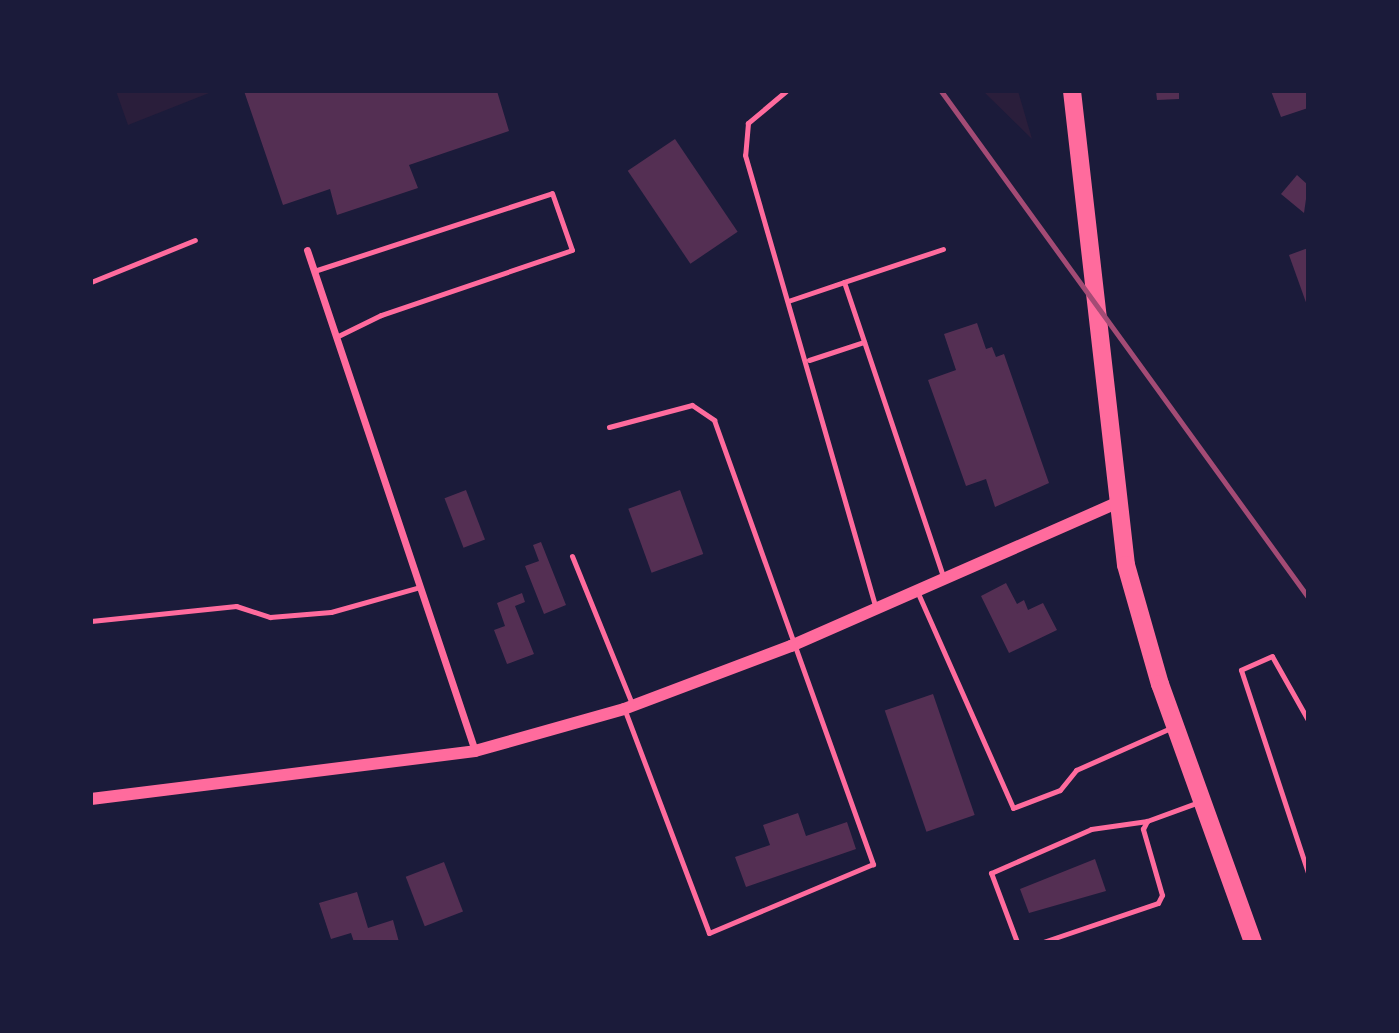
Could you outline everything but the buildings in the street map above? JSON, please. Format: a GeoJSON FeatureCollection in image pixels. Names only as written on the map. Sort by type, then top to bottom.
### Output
{"type":"FeatureCollection","features":[{"type":"Feature","properties":{"kind":"main road"},"geometry":{"type":"LineString","coordinates":[[1072,91],[1114,504],[1142,630],[1253,942]]}},
{"type":"Feature","properties":{"kind":"street"},"geometry":{"type":"LineString","coordinates":[[307,250],[475,751]]}},
{"type":"Feature","properties":{"kind":"street"},"geometry":{"type":"LineString","coordinates":[[91,799],[475,751],[629,708],[791,646],[1114,504]]}},
{"type":"Feature","properties":{"kind":"lane"},"geometry":{"type":"LineString","coordinates":[[786,91],[748,122],[743,135],[788,301],[809,360],[876,609]]}},
{"type":"Feature","properties":{"kind":"lane"},"geometry":{"type":"LineString","coordinates":[[314,271],[552,193],[572,250],[381,315],[336,338]]}},
{"type":"Feature","properties":{"kind":"lane"},"geometry":{"type":"LineString","coordinates":[[91,282],[195,240]]}},
{"type":"Feature","properties":{"kind":"lane"},"geometry":{"type":"LineString","coordinates":[[788,301],[943,249]]}},
{"type":"Feature","properties":{"kind":"lane"},"geometry":{"type":"LineString","coordinates":[[844,282],[944,579]]}},
{"type":"Feature","properties":{"kind":"lane"},"geometry":{"type":"LineString","coordinates":[[809,360],[864,342]]}},
{"type":"Feature","properties":{"kind":"lane"},"geometry":{"type":"LineString","coordinates":[[572,556],[709,933],[873,864],[791,646],[714,419],[692,405],[609,427]]}},
{"type":"Feature","properties":{"kind":"lane"},"geometry":{"type":"LineString","coordinates":[[91,621],[236,606],[270,617],[331,612],[420,587]]}},
{"type":"Feature","properties":{"kind":"lane"},"geometry":{"type":"LineString","coordinates":[[917,591],[1013,808],[1060,790],[1076,770],[1174,726]]}},
{"type":"Feature","properties":{"kind":"lane"},"geometry":{"type":"LineString","coordinates":[[1308,720],[1272,656],[1241,670],[1308,873]]}},
{"type":"Feature","properties":{"kind":"lane"},"geometry":{"type":"LineString","coordinates":[[1017,942],[991,873],[1091,829],[1147,821],[1202,801]]}},
{"type":"Feature","properties":{"kind":"lane"},"geometry":{"type":"LineString","coordinates":[[1043,942],[1158,903],[1163,895],[1143,829],[1147,821]]}},
{"type":"Feature","properties":{"kind":"shaded area"},"geometry":{"type":"Polygon","coordinates":[[[116,91],[214,91],[128,125],[116,91]]]}},
{"type":"Feature","properties":{"kind":"shaded area"},"geometry":{"type":"Polygon","coordinates":[[[983,91],[1018,91],[1032,139],[983,91]]]}},
{"type":"Feature","properties":{"kind":"railway"},"geometry":{"type":"LineString","coordinates":[[941,91],[1308,597]]}}]}
